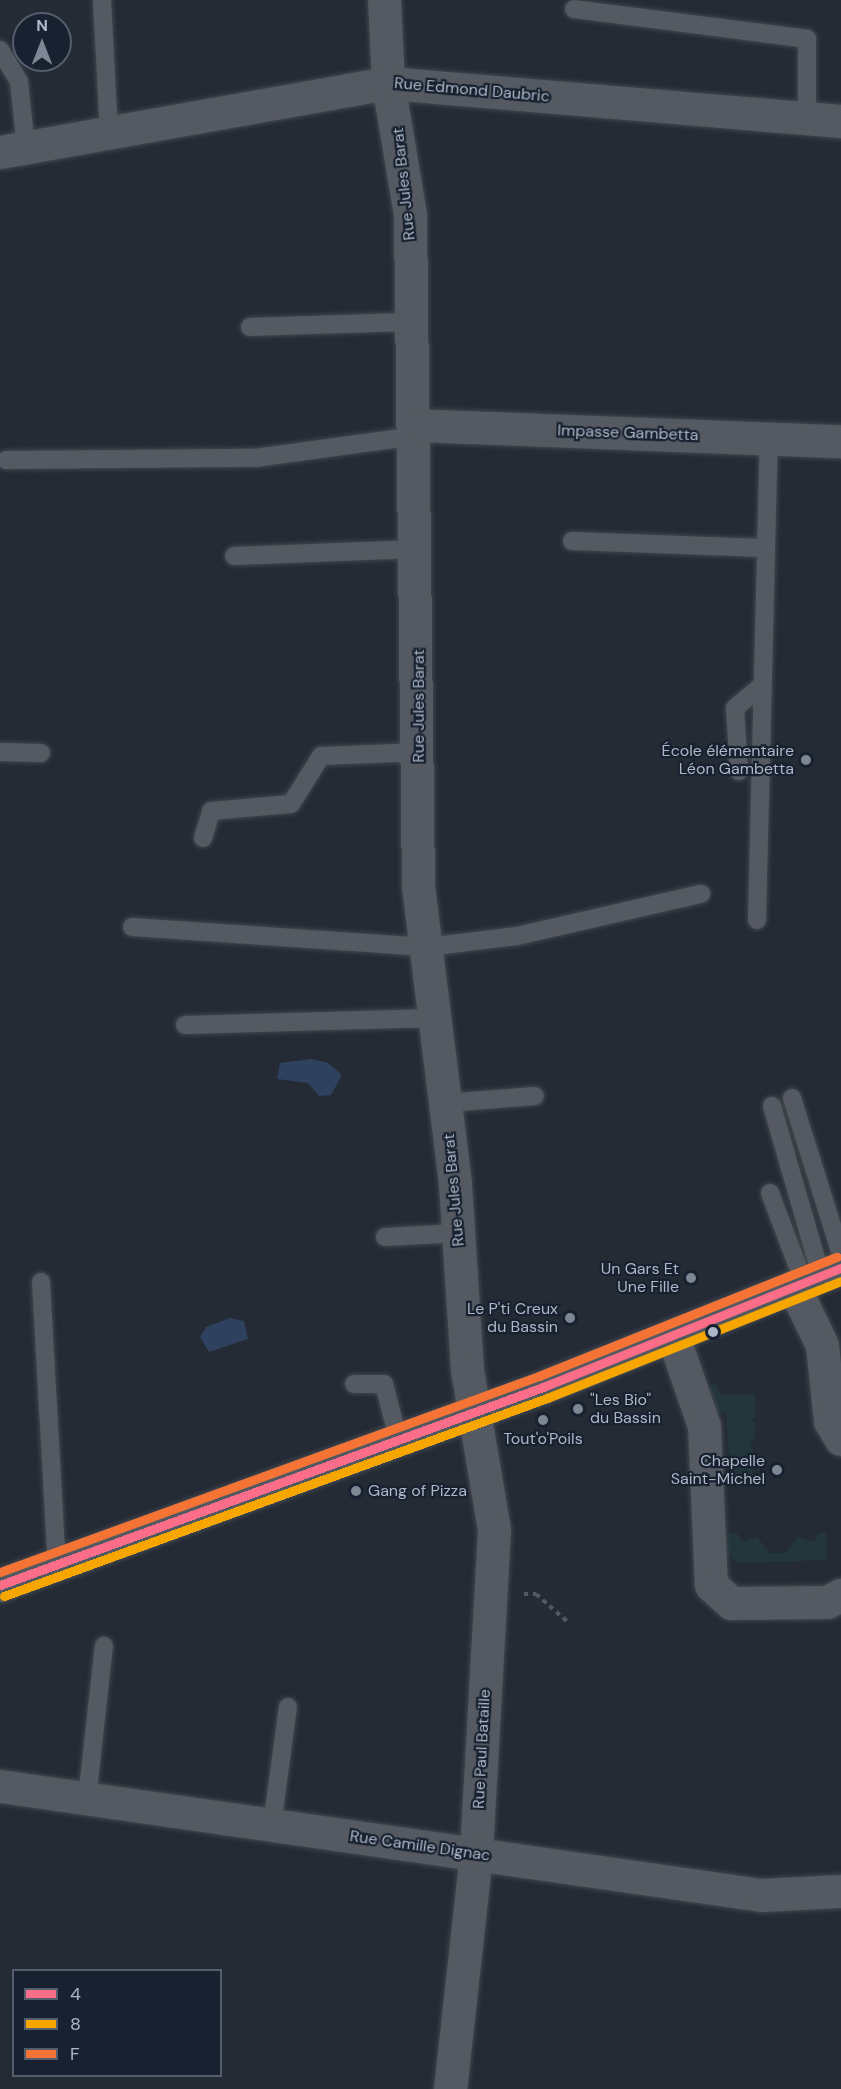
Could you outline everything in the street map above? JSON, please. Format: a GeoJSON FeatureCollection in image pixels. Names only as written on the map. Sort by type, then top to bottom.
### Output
{"type":"FeatureCollection","features":[{"type":"Feature","properties":{"kind":"main road"},"geometry":{"type":"LineString","coordinates":[[0,1585],[673,1336],[820,1273]]}},
{"type":"Feature","properties":{"kind":"street","name":"Rue Jules Barat"},"geometry":{"type":"LineString","coordinates":[[384,0],[388,83],[410,215],[418,549],[420,752],[418,886],[446,1103],[459,1233],[467,1370],[477,1410]]}},
{"type":"Feature","properties":{"kind":"street","name":"Rue Edmond Daubric"},"geometry":{"type":"LineString","coordinates":[[13,150],[388,83],[841,121]]}},
{"type":"Feature","properties":{"kind":"street","name":"Impasse Gambetta"},"geometry":{"type":"LineString","coordinates":[[415,430],[841,441]]}},
{"type":"Feature","properties":{"kind":"street"},"geometry":{"type":"LineString","coordinates":[[820,1273],[822,1345],[830,1421],[841,1439]]}},
{"type":"Feature","properties":{"kind":"street"},"geometry":{"type":"LineString","coordinates":[[673,1336],[704,1426],[711,1585],[731,1604],[827,1602],[841,1595]]}},
{"type":"Feature","properties":{"kind":"street","name":"Rue Paul Bataille"},"geometry":{"type":"LineString","coordinates":[[450,2089],[476,1854],[494,1530],[477,1410]]}},
{"type":"Feature","properties":{"kind":"street","name":"Rue Camille Dignac"},"geometry":{"type":"LineString","coordinates":[[0,1786],[761,1894],[841,1891]]}},
{"type":"Feature","properties":{"kind":"lane"},"geometry":{"type":"LineString","coordinates":[[102,0],[109,132]]}},
{"type":"Feature","properties":{"kind":"lane"},"geometry":{"type":"LineString","coordinates":[[574,9],[807,39],[807,119]]}},
{"type":"Feature","properties":{"kind":"lane"},"geometry":{"type":"LineString","coordinates":[[0,50],[19,82],[13,150]]}},
{"type":"Feature","properties":{"kind":"lane"},"geometry":{"type":"LineString","coordinates":[[250,327],[412,322]]}},
{"type":"Feature","properties":{"kind":"lane"},"geometry":{"type":"LineString","coordinates":[[6,460],[255,458],[415,430]]}},
{"type":"Feature","properties":{"kind":"lane"},"geometry":{"type":"LineString","coordinates":[[757,920],[760,687],[769,438]]}},
{"type":"Feature","properties":{"kind":"lane"},"geometry":{"type":"LineString","coordinates":[[572,541],[765,548]]}},
{"type":"Feature","properties":{"kind":"lane"},"geometry":{"type":"LineString","coordinates":[[234,555],[418,549]]}},
{"type":"Feature","properties":{"kind":"lane"},"geometry":{"type":"LineString","coordinates":[[739,771],[735,708],[760,687]]}},
{"type":"Feature","properties":{"kind":"lane"},"geometry":{"type":"LineString","coordinates":[[0,752],[41,753]]}},
{"type":"Feature","properties":{"kind":"lane"},"geometry":{"type":"LineString","coordinates":[[203,838],[212,811],[291,804],[321,756],[420,752]]}},
{"type":"Feature","properties":{"kind":"lane"},"geometry":{"type":"LineString","coordinates":[[132,927],[426,947],[517,936],[701,894]]}},
{"type":"Feature","properties":{"kind":"lane"},"geometry":{"type":"LineString","coordinates":[[185,1025],[435,1018]]}},
{"type":"Feature","properties":{"kind":"lane"},"geometry":{"type":"LineString","coordinates":[[446,1103],[535,1096]]}},
{"type":"Feature","properties":{"kind":"lane"},"geometry":{"type":"LineString","coordinates":[[792,1098],[820,1273]]}},
{"type":"Feature","properties":{"kind":"lane"},"geometry":{"type":"LineString","coordinates":[[772,1106],[820,1273]]}},
{"type":"Feature","properties":{"kind":"lane"},"geometry":{"type":"LineString","coordinates":[[770,1192],[820,1273]]}},
{"type":"Feature","properties":{"kind":"lane"},"geometry":{"type":"LineString","coordinates":[[385,1237],[459,1233]]}},
{"type":"Feature","properties":{"kind":"lane"},"geometry":{"type":"LineString","coordinates":[[41,1282],[57,1564]]}},
{"type":"Feature","properties":{"kind":"lane"},"geometry":{"type":"LineString","coordinates":[[354,1384],[384,1384],[398,1438]]}},
{"type":"Feature","properties":{"kind":"lane"},"geometry":{"type":"LineString","coordinates":[[87,1799],[104,1646]]}},
{"type":"Feature","properties":{"kind":"lane"},"geometry":{"type":"LineString","coordinates":[[272,1825],[288,1707]]}},
{"type":"Feature","properties":{"kind":"path"},"geometry":{"type":"LineString","coordinates":[[491,1596],[536,1594],[570,1624]]}},
{"type":"Feature","properties":{"kind":"green space"},"geometry":{"type":"Polygon","coordinates":[[[716,1382],[721,1395],[755,1394],[755,1418],[750,1418],[755,1423],[755,1439],[750,1441],[755,1460],[750,1460],[755,1484],[731,1482],[726,1413],[716,1413],[706,1387],[716,1382]]]}},
{"type":"Feature","properties":{"kind":"green space"},"geometry":{"type":"Polygon","coordinates":[[[737,1533],[742,1542],[757,1537],[770,1553],[785,1553],[798,1537],[814,1542],[819,1533],[826,1533],[826,1560],[737,1563],[719,1547],[722,1535],[737,1533]]]}},
{"type":"Feature","properties":{"kind":"water"},"geometry":{"type":"Polygon","coordinates":[[[311,1059],[328,1063],[342,1075],[331,1095],[319,1096],[308,1083],[277,1079],[280,1063],[311,1059]]]}},
{"type":"Feature","properties":{"kind":"water"},"geometry":{"type":"Polygon","coordinates":[[[230,1318],[244,1321],[248,1339],[209,1352],[200,1337],[206,1327],[230,1318]]]}},
{"type":"Feature","properties":{"kind":"transit line","name":"F"},"geometry":{"type":"LineString","coordinates":[[0,1572],[539,1376],[837,1257]]}},
{"type":"Feature","properties":{"kind":"transit line","name":"4"},"geometry":{"type":"LineString","coordinates":[[0,1585],[543,1387],[841,1268]]}},
{"type":"Feature","properties":{"kind":"transit line","name":"8"},"geometry":{"type":"LineString","coordinates":[[4,1596],[547,1398],[841,1281]]}},
{"type":"Feature","properties":{"kind":"place","name":"École élémentaire Léon Gambetta"},"geometry":{"type":"Point","coordinates":[806,760]}},
{"type":"Feature","properties":{"kind":"place","name":"Un Gars Et Une Fille"},"geometry":{"type":"Point","coordinates":[691,1278]}},
{"type":"Feature","properties":{"kind":"place","name":"Le P'ti Creux du Bassin"},"geometry":{"type":"Point","coordinates":[570,1318]}},
{"type":"Feature","properties":{"kind":"place","name":"\"Les Bio\" du Bassin"},"geometry":{"type":"Point","coordinates":[578,1409]}},
{"type":"Feature","properties":{"kind":"place","name":"Tout'o'Poils"},"geometry":{"type":"Point","coordinates":[543,1420]}},
{"type":"Feature","properties":{"kind":"place","name":"Chapelle Saint-Michel"},"geometry":{"type":"Point","coordinates":[777,1470]}},
{"type":"Feature","properties":{"kind":"place","name":"Gang of Pizza"},"geometry":{"type":"Point","coordinates":[356,1491]}}]}
